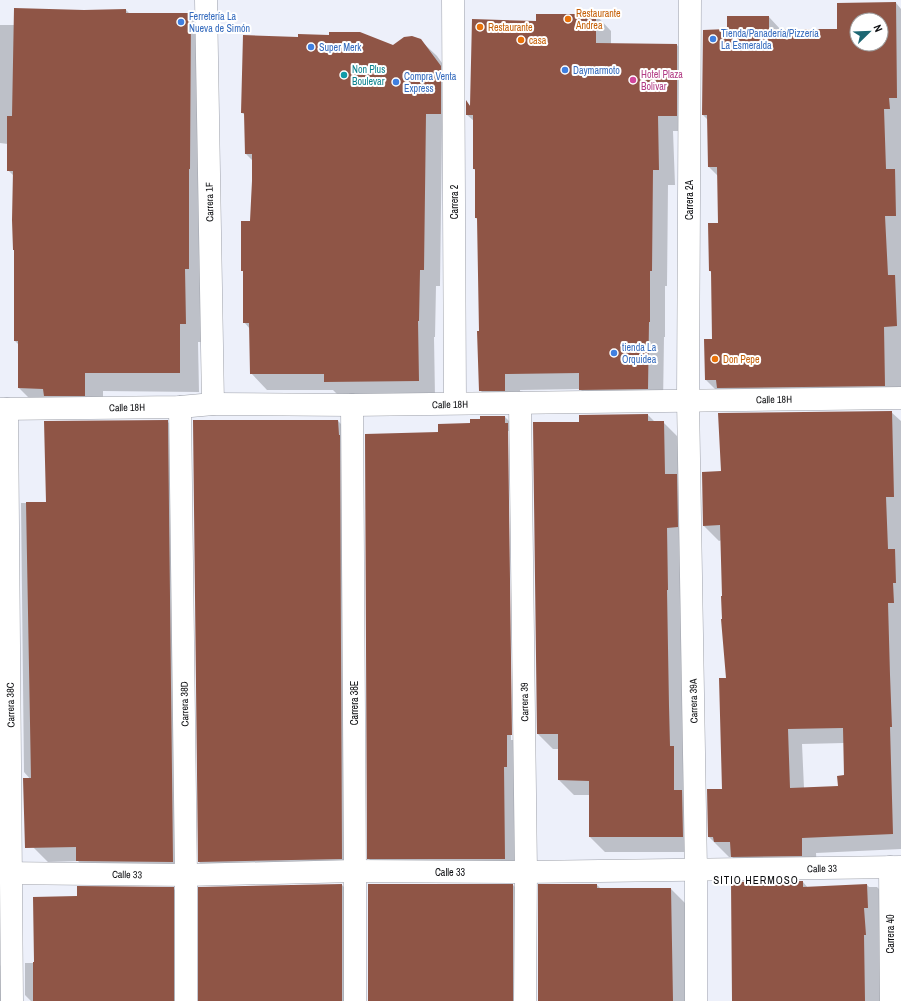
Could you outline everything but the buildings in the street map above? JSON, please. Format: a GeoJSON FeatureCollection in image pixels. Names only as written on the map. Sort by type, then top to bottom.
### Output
{"type":"FeatureCollection","features":[{"type":"Feature","properties":{"kind":"street","name":"Carrera 1F"},"geometry":{"type":"LineString","coordinates":[[206,0],[213,404]]}},
{"type":"Feature","properties":{"kind":"street","name":"Carrera 2"},"geometry":{"type":"LineString","coordinates":[[453,0],[456,404]]}},
{"type":"Feature","properties":{"kind":"street","name":"Carrera 2A"},"geometry":{"type":"LineString","coordinates":[[688,400],[690,0]]}},
{"type":"Feature","properties":{"kind":"street","name":"Calle 18H"},"geometry":{"type":"LineString","coordinates":[[4,409],[180,407],[213,404],[352,405],[901,398]]}},
{"type":"Feature","properties":{"kind":"street","name":"Carrera 39A"},"geometry":{"type":"LineString","coordinates":[[688,400],[696,870],[696,1001]]}},
{"type":"Feature","properties":{"kind":"street","name":"Carrera 39"},"geometry":{"type":"LineString","coordinates":[[520,403],[526,872],[525,1001]]}},
{"type":"Feature","properties":{"kind":"street","name":"Carrera 38E"},"geometry":{"type":"LineString","coordinates":[[352,405],[355,1001]]}},
{"type":"Feature","properties":{"kind":"street","name":"Carrera 38D"},"geometry":{"type":"LineString","coordinates":[[180,407],[186,875],[186,1001]]}},
{"type":"Feature","properties":{"kind":"street","name":"Carrera 38C"},"geometry":{"type":"LineString","coordinates":[[4,409],[6,873],[12,1001]]}},
{"type":"Feature","properties":{"kind":"street","name":"Calle 33"},"geometry":{"type":"LineString","coordinates":[[6,873],[186,875],[355,871],[526,872],[896,867]]}},
{"type":"Feature","properties":{"kind":"street","name":"Carrera 40"},"geometry":{"type":"LineString","coordinates":[[891,1001],[896,867]]}},
{"type":"Feature","properties":{"kind":"place","name":"Restaurante Andrea"},"geometry":{"type":"Point","coordinates":[568,19]}},
{"type":"Feature","properties":{"kind":"place","name":"Ferretería La Nueva de Simón"},"geometry":{"type":"Point","coordinates":[181,22]}},
{"type":"Feature","properties":{"kind":"place","name":"Restaurante"},"geometry":{"type":"Point","coordinates":[480,27]}},
{"type":"Feature","properties":{"kind":"place","name":"Tienda/Panadería/Pizzería La Esmeralda"},"geometry":{"type":"Point","coordinates":[713,39]}},
{"type":"Feature","properties":{"kind":"place","name":"casa"},"geometry":{"type":"Point","coordinates":[521,40]}},
{"type":"Feature","properties":{"kind":"place","name":"Super Merk"},"geometry":{"type":"Point","coordinates":[311,47]}},
{"type":"Feature","properties":{"kind":"place","name":"Daymarmoto"},"geometry":{"type":"Point","coordinates":[565,70]}},
{"type":"Feature","properties":{"kind":"place","name":"Non Plus Boulevar"},"geometry":{"type":"Point","coordinates":[344,75]}},
{"type":"Feature","properties":{"kind":"place","name":"Hotel Plaza Bolivar"},"geometry":{"type":"Point","coordinates":[633,80]}},
{"type":"Feature","properties":{"kind":"place","name":"Compra Venta Express"},"geometry":{"type":"Point","coordinates":[396,82]}},
{"type":"Feature","properties":{"kind":"place","name":"tienda La Orquidea"},"geometry":{"type":"Point","coordinates":[614,353]}},
{"type":"Feature","properties":{"kind":"place","name":"Don Pepe"},"geometry":{"type":"Point","coordinates":[715,359]}},
{"type":"Feature","properties":{"kind":"district","name":"SITIO HERMOSO"},"geometry":{"type":"Point","coordinates":[756,880]}}]}
